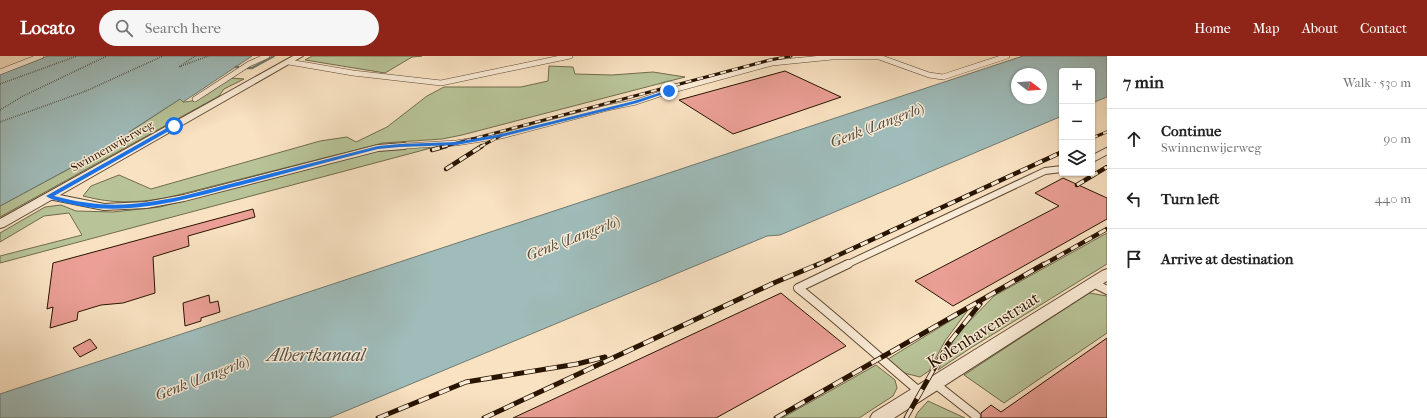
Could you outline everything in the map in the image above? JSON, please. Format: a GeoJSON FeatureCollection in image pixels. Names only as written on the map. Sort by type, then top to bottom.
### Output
{"type":"FeatureCollection","features":[{"type":"Feature","properties":{"kind":"street","name":"Swinnenwijerweg"},"geometry":{"type":"LineString","coordinates":[[0,224],[300,56]]}},
{"type":"Feature","properties":{"kind":"street","name":"Kolenhavenstraat"},"geometry":{"type":"LineString","coordinates":[[879,418],[934,383],[1100,287],[1107,274]]}},
{"type":"Feature","properties":{"kind":"lane"},"geometry":{"type":"LineString","coordinates":[[0,72],[42,56]]}},
{"type":"Feature","properties":{"kind":"lane"},"geometry":{"type":"LineString","coordinates":[[195,99],[249,64],[267,56]]}},
{"type":"Feature","properties":{"kind":"lane"},"geometry":{"type":"LineString","coordinates":[[289,62],[361,74],[441,83],[570,56]]}},
{"type":"Feature","properties":{"kind":"lane"},"geometry":{"type":"LineString","coordinates":[[49,196],[99,206],[123,207],[152,204],[184,198],[378,148],[400,145],[456,143],[501,136],[636,102],[669,91],[772,64],[832,57],[879,57],[929,75],[943,77],[1008,56]]}},
{"type":"Feature","properties":{"kind":"lane"},"geometry":{"type":"LineString","coordinates":[[1095,157],[1107,151]]}},
{"type":"Feature","properties":{"kind":"lane"},"geometry":{"type":"LineString","coordinates":[[920,392],[875,355],[826,310],[798,288],[1045,171],[1059,169]]}},
{"type":"Feature","properties":{"kind":"lane"},"geometry":{"type":"LineString","coordinates":[[934,383],[976,416]]}},
{"type":"Feature","properties":{"kind":"path"},"geometry":{"type":"LineString","coordinates":[[0,84],[77,56]]}},
{"type":"Feature","properties":{"kind":"path"},"geometry":{"type":"LineString","coordinates":[[0,110],[23,96],[107,56]]}},
{"type":"Feature","properties":{"kind":"path"},"geometry":{"type":"LineString","coordinates":[[0,122],[86,91],[163,56]]}},
{"type":"Feature","properties":{"kind":"path"},"geometry":{"type":"LineString","coordinates":[[195,56],[179,67],[208,56]]}},
{"type":"Feature","properties":{"kind":"green space"},"geometry":{"type":"Polygon","coordinates":[[[312,56],[422,56],[412,57],[385,73],[305,60],[312,56]]]}},
{"type":"Feature","properties":{"kind":"green space"},"geometry":{"type":"Polygon","coordinates":[[[549,66],[573,67],[575,74],[612,75],[653,72],[685,77],[462,135],[442,139],[383,143],[166,198],[124,202],[94,199],[83,196],[91,186],[119,175],[151,189],[320,141],[347,137],[356,142],[387,127],[427,96],[444,87],[521,87],[548,81],[549,66]]]}},
{"type":"Feature","properties":{"kind":"green space"},"geometry":{"type":"Polygon","coordinates":[[[230,78],[244,79],[224,89],[219,96],[0,217],[0,206],[134,134],[128,133],[180,99],[183,102],[196,100],[208,94],[230,78]]]}},
{"type":"Feature","properties":{"kind":"green space"},"geometry":{"type":"Polygon","coordinates":[[[410,147],[431,148],[0,263],[0,256],[82,235],[69,213],[44,216],[0,242],[0,233],[45,207],[61,205],[76,211],[113,212],[160,207],[379,149],[410,147]]]}},
{"type":"Feature","properties":{"kind":"green space"},"geometry":{"type":"Polygon","coordinates":[[[1107,233],[1107,264],[969,349],[938,370],[957,334],[994,296],[1107,233]]]}},
{"type":"Feature","properties":{"kind":"green space"},"geometry":{"type":"Polygon","coordinates":[[[1089,293],[1107,296],[1107,333],[1004,403],[964,375],[1089,293]]]}},
{"type":"Feature","properties":{"kind":"green space"},"geometry":{"type":"Polygon","coordinates":[[[968,310],[945,341],[929,371],[920,377],[904,373],[888,359],[968,310]]]}},
{"type":"Feature","properties":{"kind":"green space"},"geometry":{"type":"Polygon","coordinates":[[[876,365],[895,380],[897,388],[893,396],[859,418],[782,418],[876,365]]]}},
{"type":"Feature","properties":{"kind":"green space"},"geometry":{"type":"Polygon","coordinates":[[[928,401],[965,418],[915,418],[918,412],[928,401]]]}},
{"type":"Feature","properties":{"kind":"water"},"geometry":{"type":"Polygon","coordinates":[[[48,56],[252,56],[183,102],[180,99],[129,132],[135,133],[0,206],[0,74],[48,56]]]}},
{"type":"Feature","properties":{"kind":"water","name":"Albertkanaal"},"geometry":{"type":"Polygon","coordinates":[[[1023,56],[1107,56],[1107,97],[1095,102],[1095,68],[1059,68],[1059,117],[780,235],[767,236],[329,418],[0,418],[0,394],[1023,56]]]}},
{"type":"Feature","properties":{"kind":"building"},"geometry":{"type":"Polygon","coordinates":[[[785,71],[841,97],[733,134],[679,100],[785,71]]]}},
{"type":"Feature","properties":{"kind":"building"},"geometry":{"type":"Polygon","coordinates":[[[1063,178],[1107,198],[1107,219],[953,306],[915,281],[1059,206],[1035,193],[1063,178]]]}},
{"type":"Feature","properties":{"kind":"building"},"geometry":{"type":"Polygon","coordinates":[[[253,209],[255,217],[188,236],[189,246],[153,257],[155,293],[123,303],[101,305],[78,312],[77,320],[50,328],[53,307],[47,309],[53,263],[253,209]]]}},
{"type":"Feature","properties":{"kind":"building"},"geometry":{"type":"Polygon","coordinates":[[[781,293],[846,346],[716,418],[513,418],[781,293]]]}},
{"type":"Feature","properties":{"kind":"building"},"geometry":{"type":"Polygon","coordinates":[[[209,295],[210,303],[218,301],[220,312],[201,318],[201,321],[185,326],[183,303],[209,295]]]}},
{"type":"Feature","properties":{"kind":"building"},"geometry":{"type":"Polygon","coordinates":[[[1107,338],[1107,418],[981,418],[981,413],[991,405],[1001,412],[1107,338]]]}},
{"type":"Feature","properties":{"kind":"building"},"geometry":{"type":"Polygon","coordinates":[[[90,339],[97,348],[80,357],[73,348],[90,339]]]}},
{"type":"Feature","properties":{"kind":"waterway"},"geometry":{"type":"LineString","coordinates":[[247,68],[252,68],[274,56]]}},
{"type":"Feature","properties":{"kind":"railway"},"geometry":{"type":"LineString","coordinates":[[442,147],[770,60],[791,56]]}},
{"type":"Feature","properties":{"kind":"railway"},"geometry":{"type":"LineString","coordinates":[[1095,137],[1107,132]]}},
{"type":"Feature","properties":{"kind":"railway"},"geometry":{"type":"LineString","coordinates":[[480,147],[502,135]]}},
{"type":"Feature","properties":{"kind":"railway"},"geometry":{"type":"LineString","coordinates":[[432,150],[446,146]]}},
{"type":"Feature","properties":{"kind":"railway"},"geometry":{"type":"LineString","coordinates":[[446,169],[482,146]]}},
{"type":"Feature","properties":{"kind":"railway"},"geometry":{"type":"LineString","coordinates":[[817,265],[1059,153]]}},
{"type":"Feature","properties":{"kind":"railway"},"geometry":{"type":"LineString","coordinates":[[1077,185],[1107,167]]}},
{"type":"Feature","properties":{"kind":"railway"},"geometry":{"type":"LineString","coordinates":[[1043,265],[1107,229]]}},
{"type":"Feature","properties":{"kind":"railway"},"geometry":{"type":"LineString","coordinates":[[484,418],[776,282],[819,264]]}},
{"type":"Feature","properties":{"kind":"railway"},"geometry":{"type":"LineString","coordinates":[[776,418],[1044,264]]}},
{"type":"Feature","properties":{"kind":"railway"},"geometry":{"type":"LineString","coordinates":[[906,418],[948,344],[980,304]]}},
{"type":"Feature","properties":{"kind":"railway"},"geometry":{"type":"LineString","coordinates":[[378,418],[466,382],[577,364],[605,357]]}},
{"type":"Feature","properties":{"kind":"route"},"geometry":{"type":"LineString","coordinates":[[174,126],[49,196],[99,206],[123,207],[152,204],[184,198],[378,148],[400,145],[456,143],[501,136],[607,108],[636,102],[669,91]]}},
{"type":"Feature","properties":{"kind":"water label","name":"Genk (Langerlo)"},"geometry":{"type":"Point","coordinates":[877,125]}},
{"type":"Feature","properties":{"kind":"water label","name":"Genk (Langerlo)"},"geometry":{"type":"Point","coordinates":[573,238]}},
{"type":"Feature","properties":{"kind":"water label","name":"Genk (Langerlo)"},"geometry":{"type":"Point","coordinates":[202,378]}}]}
